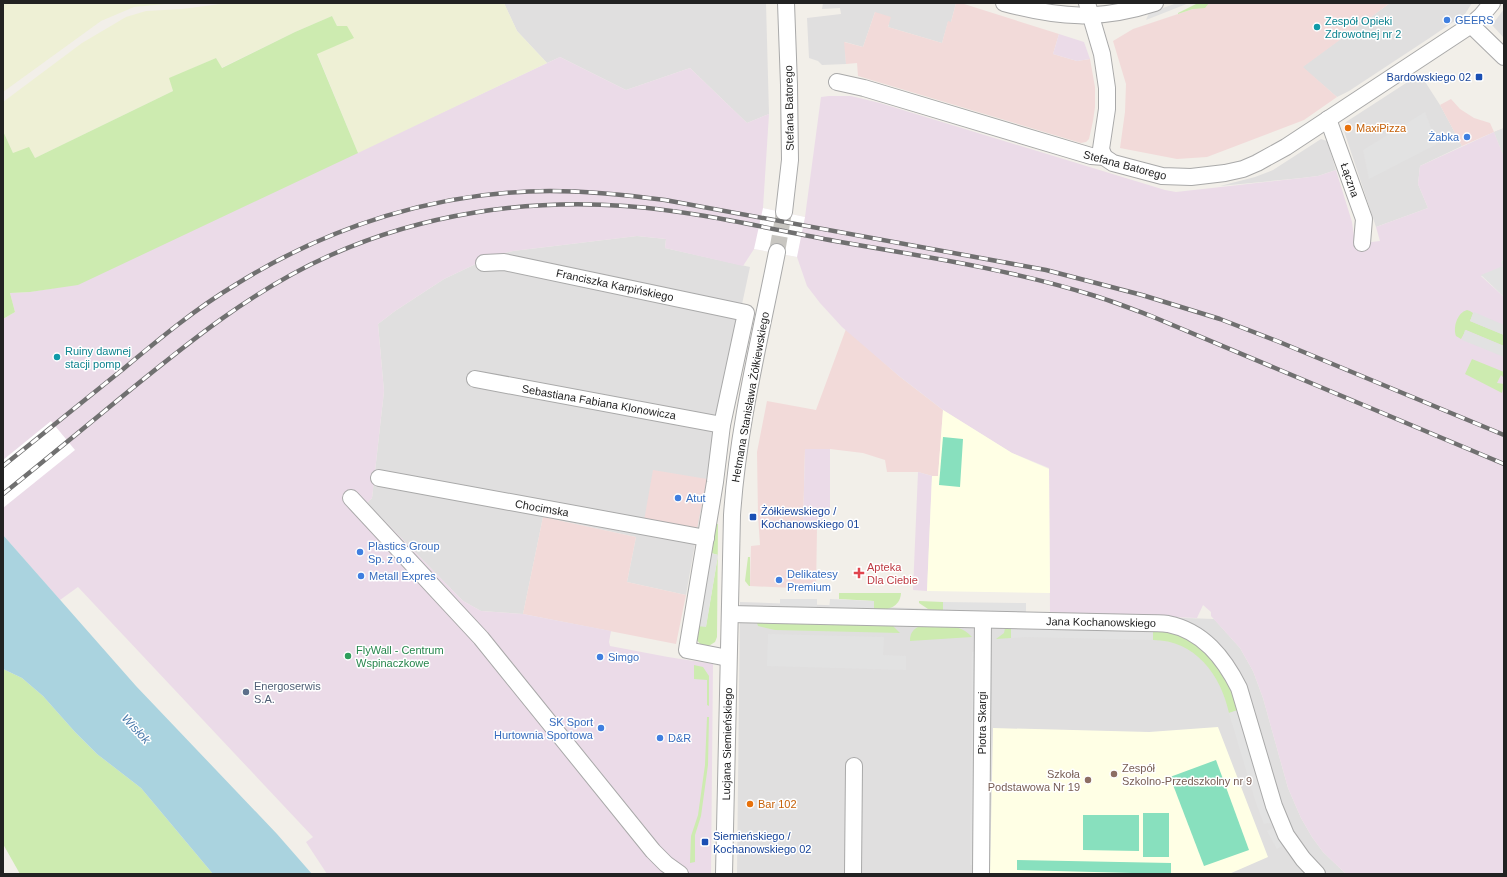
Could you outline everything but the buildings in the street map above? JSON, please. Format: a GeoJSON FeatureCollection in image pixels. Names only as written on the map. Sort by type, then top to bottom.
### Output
{"type":"FeatureCollection","features":[{"type":"Feature","properties":{"kind":"street","name":"Stefana Batorego"},"geometry":{"type":"LineString","coordinates":[[784,212],[790,152],[786,3]]}},
{"type":"Feature","properties":{"kind":"street"},"geometry":{"type":"LineString","coordinates":[[1004,3],[1043,13],[1072,16],[1089,9],[1108,14],[1135,9],[1155,3]]}},
{"type":"Feature","properties":{"kind":"street","name":"Stefana Batorego"},"geometry":{"type":"LineString","coordinates":[[837,82],[864,88],[1091,156],[1104,157],[1113,163],[1162,176],[1191,177],[1225,173],[1243,169],[1286,147],[1471,25],[1492,3]]}},
{"type":"Feature","properties":{"kind":"street"},"geometry":{"type":"LineString","coordinates":[[1089,9],[1102,54],[1107,88],[1107,109],[1101,149],[1104,157]]}},
{"type":"Feature","properties":{"kind":"street"},"geometry":{"type":"LineString","coordinates":[[1471,25],[1504,58]]}},
{"type":"Feature","properties":{"kind":"street","name":"Łączna"},"geometry":{"type":"LineString","coordinates":[[1328,119],[1364,219],[1362,243]]}},
{"type":"Feature","properties":{"kind":"street","name":"Hetmana Stanisława Żółkiewskiego"},"geometry":{"type":"LineString","coordinates":[[730,614],[734,476],[750,384],[777,252]]}},
{"type":"Feature","properties":{"kind":"street","name":"Franciszka Karpińskiego"},"geometry":{"type":"LineString","coordinates":[[484,263],[504,262],[746,312],[722,425]]}},
{"type":"Feature","properties":{"kind":"street","name":"Sebastiana Fabiana Klonowicza"},"geometry":{"type":"LineString","coordinates":[[475,379],[722,425]]}},
{"type":"Feature","properties":{"kind":"street"},"geometry":{"type":"LineString","coordinates":[[722,425],[706,538],[687,650],[728,658]]}},
{"type":"Feature","properties":{"kind":"street","name":"Chocimska"},"geometry":{"type":"LineString","coordinates":[[379,478],[706,538]]}},
{"type":"Feature","properties":{"kind":"street"},"geometry":{"type":"LineString","coordinates":[[351,498],[480,638],[653,851],[666,864],[680,874]]}},
{"type":"Feature","properties":{"kind":"street","name":"Jana Kochanowskiego"},"geometry":{"type":"LineString","coordinates":[[730,614],[1167,624],[1191,632],[1221,658],[1230,671],[1238,688],[1274,806],[1286,835],[1303,859],[1317,874]]}},
{"type":"Feature","properties":{"kind":"street","name":"Lucjana Siemieńskiego"},"geometry":{"type":"LineString","coordinates":[[724,874],[730,614]]}},
{"type":"Feature","properties":{"kind":"street","name":"Piotra Skargi"},"geometry":{"type":"LineString","coordinates":[[981,874],[983,620]]}},
{"type":"Feature","properties":{"kind":"street"},"geometry":{"type":"LineString","coordinates":[[853,874],[854,766]]}},
{"type":"Feature","properties":{"kind":"shaded area"},"geometry":{"type":"Polygon","coordinates":[[[3,3],[175,3],[134,7],[101,21],[3,92],[3,3]]]}},
{"type":"Feature","properties":{"kind":"shaded area"},"geometry":{"type":"Polygon","coordinates":[[[228,3],[504,3],[517,31],[547,63],[358,153],[317,53],[332,47],[337,26],[332,16],[295,32],[221,68],[216,58],[170,78],[173,91],[35,158],[13,153],[3,131],[3,102],[82,43],[126,17],[146,11],[182,9],[228,3]]]}},
{"type":"Feature","properties":{"kind":"shaded area"},"geometry":{"type":"Polygon","coordinates":[[[504,3],[766,3],[769,114],[747,123],[690,68],[626,90],[560,57],[547,63],[517,31],[504,3]]]}},
{"type":"Feature","properties":{"kind":"shaded area"},"geometry":{"type":"Polygon","coordinates":[[[823,3],[956,3],[951,22],[948,22],[942,43],[888,27],[889,25],[875,12],[863,47],[845,42],[846,64],[822,65],[818,61],[809,58],[807,18],[841,14],[840,8],[822,9],[823,3]]]}},
{"type":"Feature","properties":{"kind":"shaded area"},"geometry":{"type":"Polygon","coordinates":[[[956,3],[961,3],[1059,34],[1053,54],[1077,61],[1090,59],[1095,87],[1095,107],[1089,139],[1086,142],[1081,143],[858,76],[857,63],[846,64],[844,42],[863,47],[875,12],[891,17],[888,27],[942,43],[948,21],[951,22],[956,3]]]}},
{"type":"Feature","properties":{"kind":"shaded area"},"geometry":{"type":"Polygon","coordinates":[[[1177,3],[1189,3],[1146,20],[1149,13],[1177,3]]]}},
{"type":"Feature","properties":{"kind":"shaded area"},"geometry":{"type":"Polygon","coordinates":[[[1204,3],[1390,3],[1303,67],[1337,97],[1304,120],[1207,157],[1177,159],[1120,148],[1125,112],[1126,84],[1113,41],[1133,29],[1193,9],[1204,3]]]}},
{"type":"Feature","properties":{"kind":"shaded area"},"geometry":{"type":"Polygon","coordinates":[[[1390,3],[1472,3],[1465,14],[1349,91],[1337,97],[1302,67],[1390,3]]]}},
{"type":"Feature","properties":{"kind":"shaded area"},"geometry":{"type":"Polygon","coordinates":[[[1504,9],[1504,38],[1492,25],[1504,9]]]}},
{"type":"Feature","properties":{"kind":"shaded area"},"geometry":{"type":"Polygon","coordinates":[[[1059,34],[1084,42],[1090,59],[1077,61],[1053,54],[1059,34]]]}},
{"type":"Feature","properties":{"kind":"shaded area"},"geometry":{"type":"Polygon","coordinates":[[[560,57],[626,90],[690,68],[747,123],[769,114],[763,208],[805,217],[821,97],[829,96],[851,96],[880,103],[1165,190],[1176,192],[1318,176],[1336,170],[1352,222],[1355,244],[1380,241],[1376,227],[1428,208],[1418,184],[1420,166],[1494,132],[1504,157],[1504,259],[1501,262],[1504,266],[1481,276],[1504,297],[1504,874],[1346,874],[1323,852],[1301,818],[1288,788],[1263,698],[1253,671],[1240,648],[1211,616],[1211,612],[1203,605],[1197,618],[1050,613],[1049,468],[1012,453],[943,410],[899,376],[842,327],[820,303],[807,286],[797,257],[754,249],[743,266],[665,248],[666,239],[637,236],[513,251],[500,254],[444,279],[378,324],[384,391],[372,498],[367,503],[463,601],[481,611],[523,614],[611,631],[609,642],[610,646],[713,664],[711,874],[327,874],[306,842],[313,837],[78,587],[60,600],[3,535],[3,319],[15,312],[10,293],[30,292],[78,284],[560,57]]]}},
{"type":"Feature","properties":{"kind":"shaded area"},"geometry":{"type":"Polygon","coordinates":[[[1420,74],[1440,105],[1462,146],[1420,166],[1418,184],[1428,208],[1376,227],[1343,128],[1346,122],[1420,74]]]}},
{"type":"Feature","properties":{"kind":"shaded area"},"geometry":{"type":"Polygon","coordinates":[[[1451,99],[1460,109],[1474,118],[1490,123],[1494,132],[1462,146],[1440,105],[1451,99]]]}},
{"type":"Feature","properties":{"kind":"shaded area"},"geometry":{"type":"Polygon","coordinates":[[[1425,112],[1437,144],[1369,179],[1363,150],[1425,112]]]}},
{"type":"Feature","properties":{"kind":"shaded area"},"geometry":{"type":"Polygon","coordinates":[[[1504,128],[1504,157],[1494,132],[1504,128]]]}},
{"type":"Feature","properties":{"kind":"shaded area"},"geometry":{"type":"Polygon","coordinates":[[[1504,128],[1504,157],[1494,132],[1504,128]]]}},
{"type":"Feature","properties":{"kind":"shaded area"},"geometry":{"type":"Polygon","coordinates":[[[1321,139],[1327,141],[1336,170],[1318,176],[1220,186],[1255,177],[1273,170],[1321,139]]]}},
{"type":"Feature","properties":{"kind":"shaded area"},"geometry":{"type":"Polygon","coordinates":[[[637,236],[666,239],[665,248],[750,267],[715,430],[686,595],[627,582],[636,537],[543,517],[523,614],[481,611],[463,601],[367,503],[372,498],[384,391],[378,324],[444,279],[500,254],[513,251],[637,236]]]}},
{"type":"Feature","properties":{"kind":"shaded area"},"geometry":{"type":"Polygon","coordinates":[[[1504,259],[1504,297],[1481,275],[1503,266],[1501,262],[1504,259]]]}},
{"type":"Feature","properties":{"kind":"shaded area"},"geometry":{"type":"Polygon","coordinates":[[[1474,312],[1504,325],[1504,335],[1470,321],[1474,312]]]}},
{"type":"Feature","properties":{"kind":"shaded area"},"geometry":{"type":"Polygon","coordinates":[[[846,329],[899,376],[943,410],[938,477],[918,472],[887,472],[885,460],[863,453],[830,449],[805,449],[803,527],[817,528],[816,589],[750,586],[751,546],[760,545],[757,452],[767,401],[816,410],[846,329]]]}},
{"type":"Feature","properties":{"kind":"shaded area"},"geometry":{"type":"Polygon","coordinates":[[[1465,330],[1504,346],[1504,357],[1462,340],[1465,330]]]}},
{"type":"Feature","properties":{"kind":"shaded area"},"geometry":{"type":"Polygon","coordinates":[[[943,410],[1012,453],[1049,469],[1050,593],[927,591],[932,476],[938,476],[943,410]]]}},
{"type":"Feature","properties":{"kind":"shaded area"},"geometry":{"type":"Polygon","coordinates":[[[805,449],[830,449],[830,507],[817,528],[803,527],[805,449]]]}},
{"type":"Feature","properties":{"kind":"shaded area"},"geometry":{"type":"Polygon","coordinates":[[[653,470],[707,479],[697,528],[644,521],[653,470]]]}},
{"type":"Feature","properties":{"kind":"shaded area"},"geometry":{"type":"Polygon","coordinates":[[[918,472],[932,476],[927,591],[913,590],[918,472]]]}},
{"type":"Feature","properties":{"kind":"shaded area"},"geometry":{"type":"Polygon","coordinates":[[[543,517],[636,537],[627,582],[686,595],[676,644],[523,614],[543,517]]]}},
{"type":"Feature","properties":{"kind":"shaded area"},"geometry":{"type":"Polygon","coordinates":[[[711,553],[718,555],[706,627],[697,626],[711,553]]]}},
{"type":"Feature","properties":{"kind":"shaded area"},"geometry":{"type":"Polygon","coordinates":[[[780,599],[817,599],[817,609],[780,609],[780,599]]]}},
{"type":"Feature","properties":{"kind":"shaded area"},"geometry":{"type":"Polygon","coordinates":[[[830,599],[874,601],[874,611],[829,610],[830,599]]]}},
{"type":"Feature","properties":{"kind":"shaded area"},"geometry":{"type":"Polygon","coordinates":[[[740,602],[1214,619],[1240,648],[1253,671],[1263,698],[1288,788],[1301,818],[1323,852],[1346,874],[737,874],[740,602]]]}},
{"type":"Feature","properties":{"kind":"shaded area"},"geometry":{"type":"Polygon","coordinates":[[[943,602],[1026,603],[1026,613],[943,611],[943,602]]]}},
{"type":"Feature","properties":{"kind":"shaded area"},"geometry":{"type":"Polygon","coordinates":[[[1011,627],[1153,630],[1153,640],[1011,638],[1011,627]]]}},
{"type":"Feature","properties":{"kind":"shaded area"},"geometry":{"type":"Polygon","coordinates":[[[768,634],[884,637],[883,655],[906,656],[906,670],[767,666],[768,634]]]}},
{"type":"Feature","properties":{"kind":"shaded area"},"geometry":{"type":"Polygon","coordinates":[[[972,652],[976,652],[975,865],[970,865],[972,652]]]}},
{"type":"Feature","properties":{"kind":"shaded area"},"geometry":{"type":"Polygon","coordinates":[[[1238,710],[1274,824],[1264,824],[1255,800],[1229,713],[1238,710]]]}},
{"type":"Feature","properties":{"kind":"shaded area","name":"Zespół Szkolno-Przedszkolny nr 9"},"geometry":{"type":"Polygon","coordinates":[[[1218,727],[1268,857],[1229,874],[990,874],[993,728],[1149,732],[1218,727]]]}},
{"type":"Feature","properties":{"kind":"shaded area"},"geometry":{"type":"Polygon","coordinates":[[[1275,827],[1285,844],[1277,849],[1267,831],[1275,827]]]}},
{"type":"Feature","properties":{"kind":"green space"},"geometry":{"type":"Polygon","coordinates":[[[1198,3],[1209,3],[1205,8],[1193,9],[1178,14],[1178,13],[1198,3]]]}},
{"type":"Feature","properties":{"kind":"green space"},"geometry":{"type":"Polygon","coordinates":[[[332,16],[337,26],[347,26],[354,38],[317,54],[358,153],[78,285],[30,292],[10,293],[15,312],[3,319],[3,131],[13,153],[29,147],[35,158],[173,91],[169,78],[216,58],[222,68],[295,32],[332,16]]]}},
{"type":"Feature","properties":{"kind":"green space"},"geometry":{"type":"Polygon","coordinates":[[[1467,310],[1473,313],[1470,321],[1504,335],[1504,346],[1466,330],[1461,339],[1456,336],[1455,329],[1458,317],[1467,310]]]}},
{"type":"Feature","properties":{"kind":"green space"},"geometry":{"type":"Polygon","coordinates":[[[1472,359],[1504,372],[1504,378],[1501,375],[1497,383],[1504,384],[1502,393],[1465,374],[1472,359]]]}},
{"type":"Feature","properties":{"kind":"green space"},"geometry":{"type":"Polygon","coordinates":[[[943,437],[963,439],[960,487],[939,485],[943,437]]]}},
{"type":"Feature","properties":{"kind":"green space"},"geometry":{"type":"Polygon","coordinates":[[[713,524],[718,524],[718,555],[711,553],[713,524]]]}},
{"type":"Feature","properties":{"kind":"green space"},"geometry":{"type":"Polygon","coordinates":[[[718,557],[717,637],[715,642],[707,647],[701,645],[696,639],[697,626],[706,626],[718,557]]]}},
{"type":"Feature","properties":{"kind":"green space"},"geometry":{"type":"Polygon","coordinates":[[[748,557],[750,557],[750,586],[745,581],[748,557]]]}},
{"type":"Feature","properties":{"kind":"green space"},"geometry":{"type":"Polygon","coordinates":[[[839,593],[901,593],[898,602],[892,607],[874,611],[874,601],[839,599],[839,593]]]}},
{"type":"Feature","properties":{"kind":"green space"},"geometry":{"type":"Polygon","coordinates":[[[919,601],[943,602],[943,611],[928,609],[919,603],[919,601]]]}},
{"type":"Feature","properties":{"kind":"green space"},"geometry":{"type":"Polygon","coordinates":[[[757,623],[892,625],[900,633],[775,630],[758,626],[757,623]]]}},
{"type":"Feature","properties":{"kind":"green space"},"geometry":{"type":"Polygon","coordinates":[[[920,626],[955,627],[967,632],[972,637],[910,641],[912,632],[915,628],[920,626]]]}},
{"type":"Feature","properties":{"kind":"green space"},"geometry":{"type":"Polygon","coordinates":[[[1011,627],[1011,638],[996,639],[1004,633],[1005,628],[1011,627]]]}},
{"type":"Feature","properties":{"kind":"green space"},"geometry":{"type":"Polygon","coordinates":[[[1153,630],[1184,638],[1208,655],[1226,680],[1238,710],[1229,713],[1220,686],[1213,673],[1204,662],[1181,646],[1153,640],[1153,630]]]}},
{"type":"Feature","properties":{"kind":"green space"},"geometry":{"type":"Polygon","coordinates":[[[694,665],[703,667],[709,676],[709,706],[707,705],[707,680],[694,679],[694,665]]]}},
{"type":"Feature","properties":{"kind":"green space"},"geometry":{"type":"Polygon","coordinates":[[[3,669],[22,678],[43,696],[97,754],[141,788],[213,874],[20,874],[3,844],[3,669]]]}},
{"type":"Feature","properties":{"kind":"green space"},"geometry":{"type":"Polygon","coordinates":[[[707,717],[709,717],[708,765],[701,816],[695,835],[695,862],[690,863],[691,836],[698,815],[705,765],[707,717]]]}},
{"type":"Feature","properties":{"kind":"green space"},"geometry":{"type":"Polygon","coordinates":[[[1216,760],[1249,850],[1204,866],[1170,777],[1216,760]]]}},
{"type":"Feature","properties":{"kind":"green space"},"geometry":{"type":"Polygon","coordinates":[[[1143,813],[1169,813],[1169,857],[1143,857],[1143,813]]]}},
{"type":"Feature","properties":{"kind":"green space"},"geometry":{"type":"Polygon","coordinates":[[[1083,815],[1139,815],[1139,851],[1083,850],[1083,815]]]}},
{"type":"Feature","properties":{"kind":"green space"},"geometry":{"type":"Polygon","coordinates":[[[1017,860],[1171,863],[1171,874],[1017,870],[1017,860]]]}},
{"type":"Feature","properties":{"kind":"water","name":"Wisłok"},"geometry":{"type":"Polygon","coordinates":[[[3,535],[136,686],[277,834],[312,874],[213,874],[141,788],[97,754],[43,696],[22,678],[3,669],[3,535]]]}},
{"type":"Feature","properties":{"kind":"pier"},"geometry":{"type":"Polygon","coordinates":[[[763,208],[805,217],[797,257],[754,249],[763,208]]]}},
{"type":"Feature","properties":{"kind":"pier"},"geometry":{"type":"Polygon","coordinates":[[[51,421],[75,450],[3,508],[3,460],[51,421]]]}},
{"type":"Feature","properties":{"kind":"tunnel"},"geometry":{"type":"LineString","coordinates":[[777,252],[784,212]]}},
{"type":"Feature","properties":{"kind":"railway"},"geometry":{"type":"LineString","coordinates":[[3,466],[191,315],[235,285],[308,245],[347,229],[426,205],[467,197],[550,191],[636,196],[665,200],[1046,270],[1142,295],[1220,319],[1504,435]]}},
{"type":"Feature","properties":{"kind":"railway"},"geometry":{"type":"LineString","coordinates":[[3,494],[198,336],[249,300],[275,284],[331,255],[402,229],[475,212],[550,205],[587,204],[651,208],[730,220],[835,241],[997,270],[1061,286],[1107,300],[1151,316],[1504,464]]}},
{"type":"Feature","properties":{"kind":"place","name":"GEERS"},"geometry":{"type":"Point","coordinates":[1447,20]}},
{"type":"Feature","properties":{"kind":"place","name":"Zespół Opieki Zdrowotnej nr 2"},"geometry":{"type":"Point","coordinates":[1317,27]}},
{"type":"Feature","properties":{"kind":"place","name":"Bardowskiego 02"},"geometry":{"type":"Point","coordinates":[1479,77]}},
{"type":"Feature","properties":{"kind":"place","name":"MaxiPizza"},"geometry":{"type":"Point","coordinates":[1348,128]}},
{"type":"Feature","properties":{"kind":"place","name":"Żabka"},"geometry":{"type":"Point","coordinates":[1467,137]}},
{"type":"Feature","properties":{"kind":"place","name":"Ruiny dawnej stacji pomp"},"geometry":{"type":"Point","coordinates":[57,357]}},
{"type":"Feature","properties":{"kind":"place","name":"Atut"},"geometry":{"type":"Point","coordinates":[678,498]}},
{"type":"Feature","properties":{"kind":"place","name":"Żółkiewskiego / Kochanowskiego 01"},"geometry":{"type":"Point","coordinates":[753,517]}},
{"type":"Feature","properties":{"kind":"place","name":"Plastics Group Sp. z o.o."},"geometry":{"type":"Point","coordinates":[360,552]}},
{"type":"Feature","properties":{"kind":"place","name":"Apteka Dla Ciebie"},"geometry":{"type":"Point","coordinates":[859,573]}},
{"type":"Feature","properties":{"kind":"place","name":"Metall Expres"},"geometry":{"type":"Point","coordinates":[361,576]}},
{"type":"Feature","properties":{"kind":"place","name":"Delikatesy Premium"},"geometry":{"type":"Point","coordinates":[779,580]}},
{"type":"Feature","properties":{"kind":"place","name":"FlyWall - Centrum Wspinaczkowe"},"geometry":{"type":"Point","coordinates":[348,656]}},
{"type":"Feature","properties":{"kind":"place","name":"Simgo"},"geometry":{"type":"Point","coordinates":[600,657]}},
{"type":"Feature","properties":{"kind":"place","name":"Energoserwis S.A."},"geometry":{"type":"Point","coordinates":[246,692]}},
{"type":"Feature","properties":{"kind":"place","name":"SK Sport Hurtownia Sportowa"},"geometry":{"type":"Point","coordinates":[601,728]}},
{"type":"Feature","properties":{"kind":"place","name":"D&R"},"geometry":{"type":"Point","coordinates":[660,738]}},
{"type":"Feature","properties":{"kind":"place","name":"Zespół Szkolno-Przedszkolny nr 9"},"geometry":{"type":"Point","coordinates":[1114,774]}},
{"type":"Feature","properties":{"kind":"place","name":"Szkoła Podstawowa Nr 19"},"geometry":{"type":"Point","coordinates":[1088,780]}},
{"type":"Feature","properties":{"kind":"place","name":"Bar 102"},"geometry":{"type":"Point","coordinates":[750,804]}},
{"type":"Feature","properties":{"kind":"place","name":"Siemieńskiego / Kochanowskiego 02"},"geometry":{"type":"Point","coordinates":[705,842]}}]}
